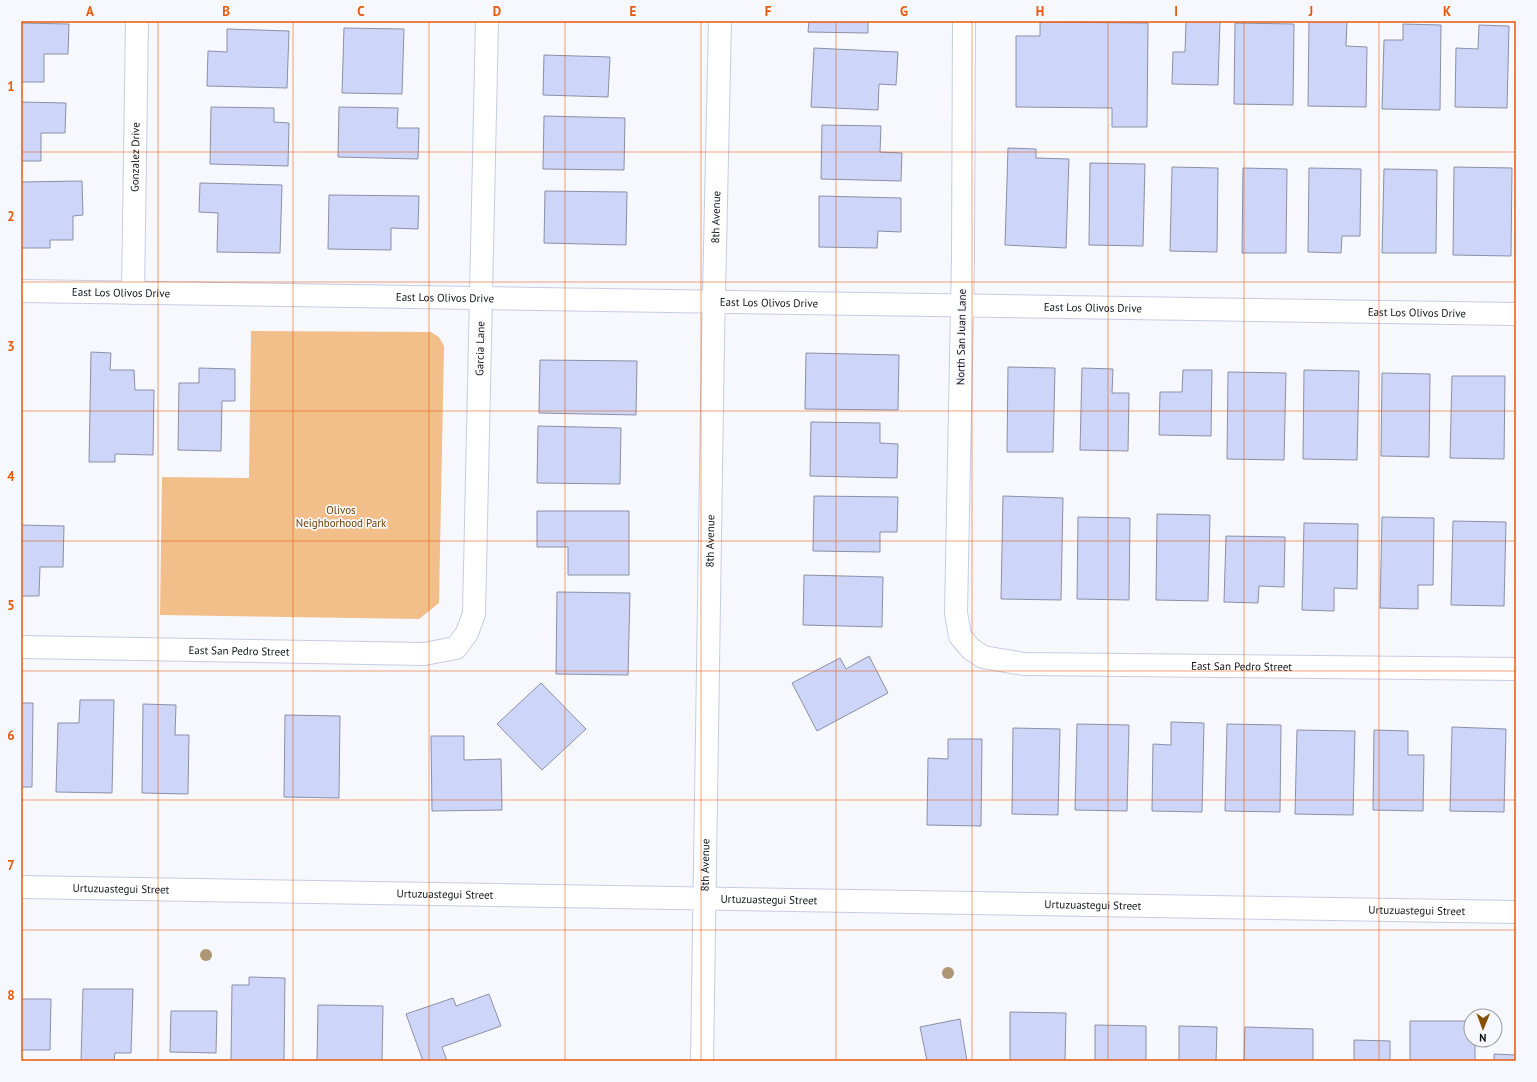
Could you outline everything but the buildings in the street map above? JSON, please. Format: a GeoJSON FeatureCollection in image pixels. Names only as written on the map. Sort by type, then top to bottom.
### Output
{"type":"FeatureCollection","features":[{"type":"Feature","properties":{"kind":"street","name":"Gonzalez Drive"},"geometry":{"type":"LineString","coordinates":[[133,293],[137,21]]}},
{"type":"Feature","properties":{"kind":"street","name":"Garcia Lane"},"geometry":{"type":"LineString","coordinates":[[456,648],[468,633],[474,614],[487,21]]}},
{"type":"Feature","properties":{"kind":"street","name":"8th Avenue"},"geometry":{"type":"LineString","coordinates":[[702,1061],[720,21]]}},
{"type":"Feature","properties":{"kind":"street","name":"North San Juan Lane"},"geometry":{"type":"LineString","coordinates":[[964,21],[962,306],[956,614],[960,636],[971,649]]}},
{"type":"Feature","properties":{"kind":"street","name":"East Los Olivos Drive"},"geometry":{"type":"LineString","coordinates":[[21,292],[1516,314]]}},
{"type":"Feature","properties":{"kind":"street","name":"East San Pedro Street"},"geometry":{"type":"LineString","coordinates":[[21,647],[424,654],[456,648]]}},
{"type":"Feature","properties":{"kind":"street","name":"East San Pedro Street"},"geometry":{"type":"LineString","coordinates":[[971,649],[983,657],[1024,664],[1516,669]]}},
{"type":"Feature","properties":{"kind":"street","name":"Urtuzuastegui Street"},"geometry":{"type":"LineString","coordinates":[[21,887],[1516,912]]}},
{"type":"Feature","properties":{"kind":"green space","name":"Olivos Neighborhood Park"},"geometry":{"type":"Polygon","coordinates":[[[251,331],[431,332],[439,337],[444,346],[439,603],[419,619],[160,615],[162,477],[249,478],[251,331]]]}}]}
